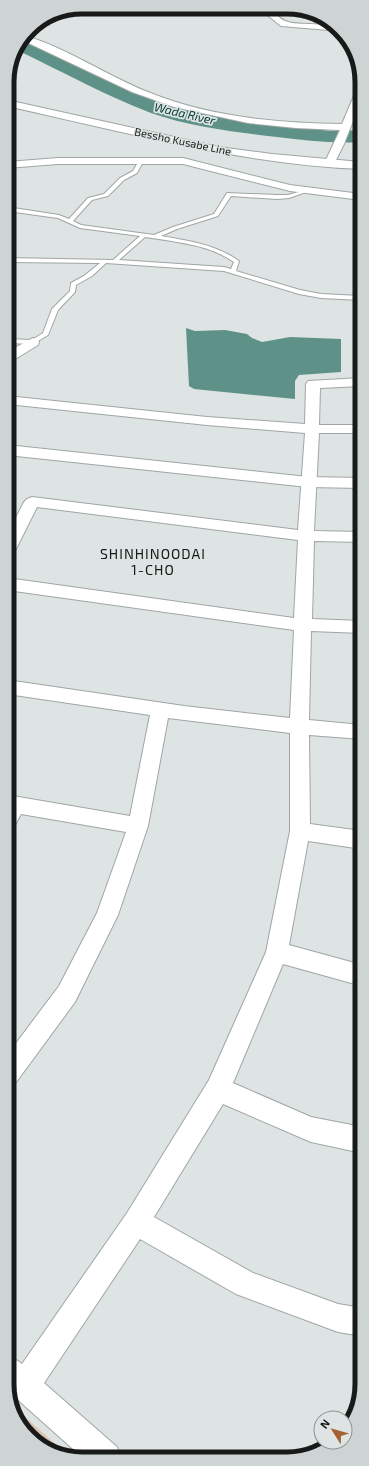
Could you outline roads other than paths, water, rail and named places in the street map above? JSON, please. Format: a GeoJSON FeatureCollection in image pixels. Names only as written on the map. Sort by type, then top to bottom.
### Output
{"type":"FeatureCollection","features":[{"type":"Feature","properties":{"kind":"main road","name":"Bessho Kusabe Line"},"geometry":{"type":"LineString","coordinates":[[14,105],[212,148],[272,158],[355,166]]}},
{"type":"Feature","properties":{"kind":"main road"},"geometry":{"type":"LineString","coordinates":[[14,451],[308,482],[355,483]]}},
{"type":"Feature","properties":{"kind":"street"},"geometry":{"type":"LineString","coordinates":[[271,14],[284,24],[329,28]]}},
{"type":"Feature","properties":{"kind":"street"},"geometry":{"type":"LineString","coordinates":[[29,40],[153,98],[194,110],[219,116],[286,126],[345,128]]}},
{"type":"Feature","properties":{"kind":"street"},"geometry":{"type":"LineString","coordinates":[[329,164],[355,105]]}},
{"type":"Feature","properties":{"kind":"street"},"geometry":{"type":"LineString","coordinates":[[14,164],[58,161],[183,161],[290,188],[355,196]]}},
{"type":"Feature","properties":{"kind":"street"},"geometry":{"type":"LineString","coordinates":[[14,354],[33,342]]}},
{"type":"Feature","properties":{"kind":"street"},"geometry":{"type":"LineString","coordinates":[[99,1452],[16,1379],[136,1222],[218,1089],[276,952],[300,831],[299,728],[313,384],[355,382]]}},
{"type":"Feature","properties":{"kind":"street"},"geometry":{"type":"LineString","coordinates":[[14,402],[312,429],[355,429]]}},
{"type":"Feature","properties":{"kind":"street"},"geometry":{"type":"LineString","coordinates":[[14,537],[32,502],[307,536],[355,537]]}},
{"type":"Feature","properties":{"kind":"street"},"geometry":{"type":"LineString","coordinates":[[14,585],[303,625],[355,627]]}},
{"type":"Feature","properties":{"kind":"street"},"geometry":{"type":"LineString","coordinates":[[14,688],[160,711],[299,728],[355,732]]}},
{"type":"Feature","properties":{"kind":"street"},"geometry":{"type":"LineString","coordinates":[[14,1065],[67,994],[107,915],[138,826],[160,711]]}},
{"type":"Feature","properties":{"kind":"street"},"geometry":{"type":"LineString","coordinates":[[14,810],[138,826]]}},
{"type":"Feature","properties":{"kind":"street"},"geometry":{"type":"LineString","coordinates":[[300,831],[355,839]]}},
{"type":"Feature","properties":{"kind":"street"},"geometry":{"type":"LineString","coordinates":[[276,952],[355,974]]}},
{"type":"Feature","properties":{"kind":"street"},"geometry":{"type":"LineString","coordinates":[[218,1089],[311,1129],[355,1138]]}},
{"type":"Feature","properties":{"kind":"street"},"geometry":{"type":"LineString","coordinates":[[136,1222],[246,1284],[338,1318],[355,1321]]}},
{"type":"Feature","properties":{"kind":"lane"},"geometry":{"type":"LineString","coordinates":[[70,221],[90,199],[106,195],[122,179],[135,172],[142,160]]}},
{"type":"Feature","properties":{"kind":"lane"},"geometry":{"type":"LineString","coordinates":[[154,237],[174,228],[216,215],[229,194],[277,197],[289,196],[307,190]]}},
{"type":"Feature","properties":{"kind":"lane"},"geometry":{"type":"LineString","coordinates":[[14,210],[59,217],[80,226],[144,235],[216,249],[237,262],[232,271]]}},
{"type":"Feature","properties":{"kind":"lane"},"geometry":{"type":"LineString","coordinates":[[114,262],[144,235]]}},
{"type":"Feature","properties":{"kind":"lane"},"geometry":{"type":"LineString","coordinates":[[14,260],[105,261],[224,269],[299,292],[321,296],[355,298]]}},
{"type":"Feature","properties":{"kind":"lane"},"geometry":{"type":"LineString","coordinates":[[14,341],[33,342],[46,334],[55,309],[73,291],[73,284],[97,270],[105,261]]}},
{"type":"Feature","properties":{"kind":"waterway","name":"Wada River"},"geometry":{"type":"LineString","coordinates":[[24,47],[131,98],[160,109],[199,119],[252,128],[331,137],[355,136]]}},
{"type":"Feature","properties":{"kind":"district","name":"SHINHINOODAI 1-CHO"},"geometry":{"type":"Point","coordinates":[153,562]}}]}
